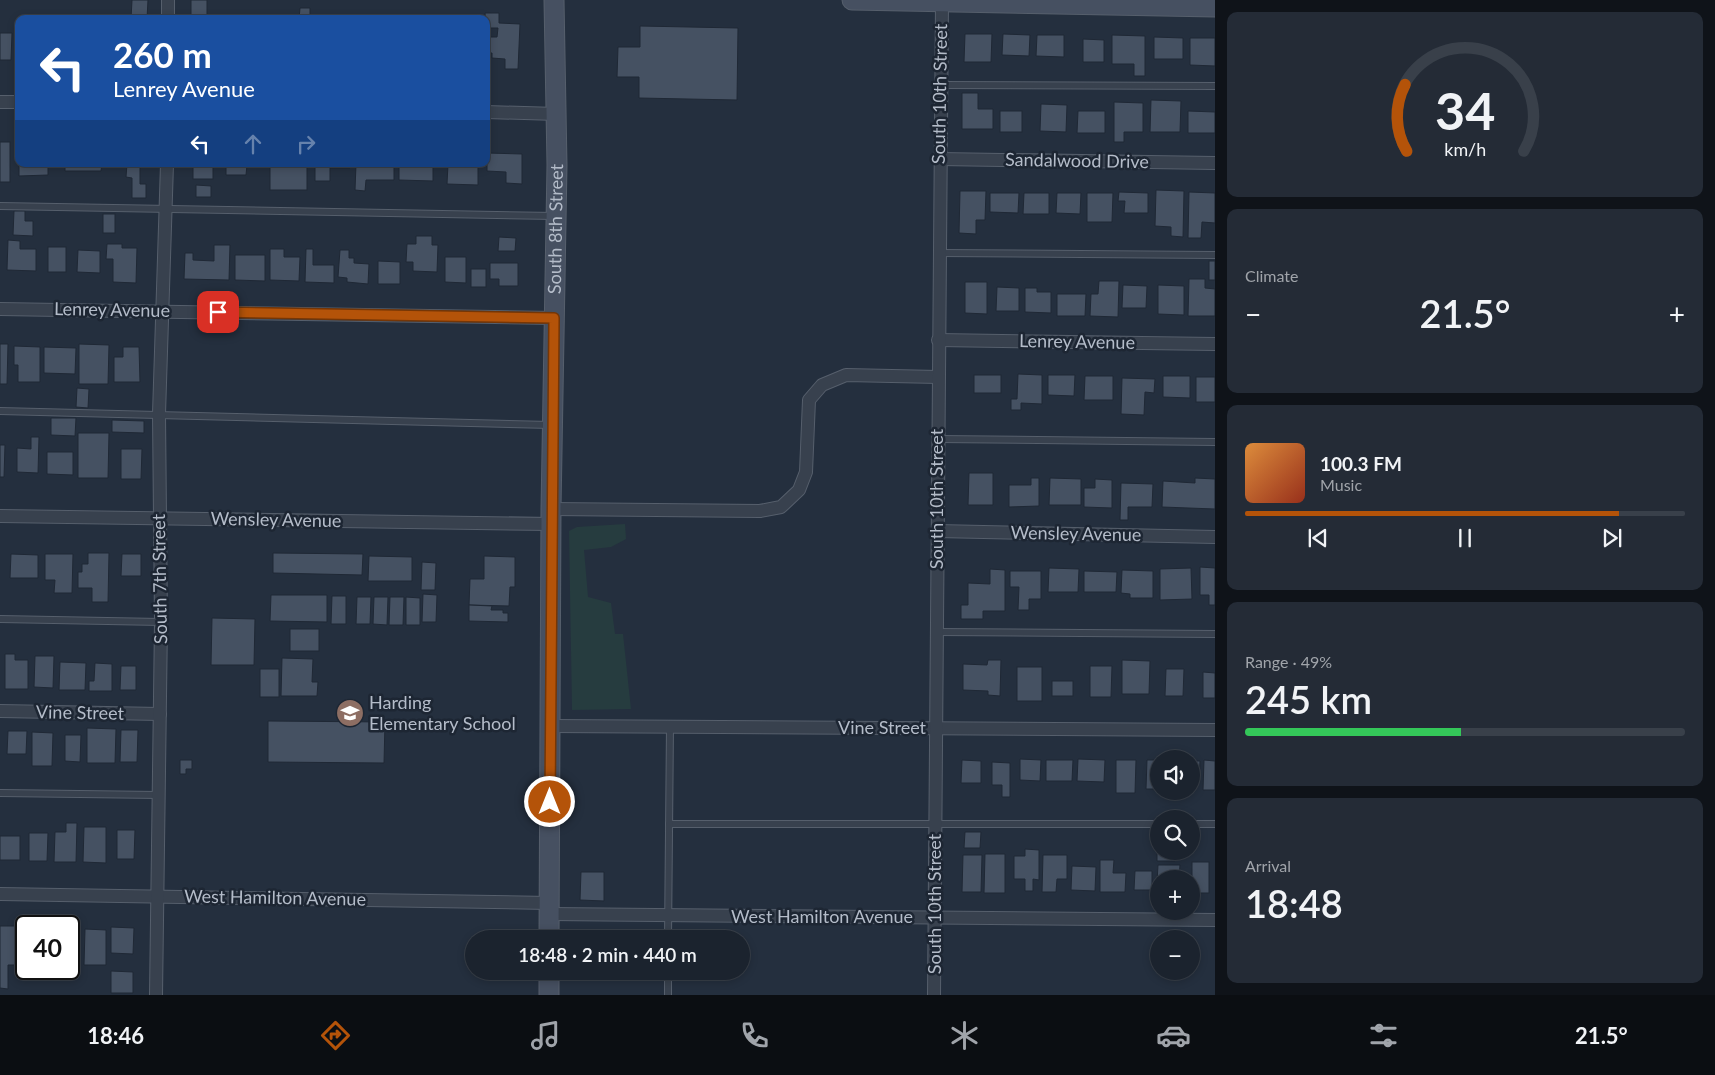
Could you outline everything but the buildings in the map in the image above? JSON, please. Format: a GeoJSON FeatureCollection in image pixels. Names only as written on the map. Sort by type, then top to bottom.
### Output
{"type":"FeatureCollection","features":[{"type":"Feature","properties":{"kind":"street"},"geometry":{"type":"LineString","coordinates":[[168,0],[168,15]]}},
{"type":"Feature","properties":{"kind":"street","name":"South 8th Street"},"geometry":{"type":"LineString","coordinates":[[549,930],[551,517],[557,114],[554,0]]}},
{"type":"Feature","properties":{"kind":"street"},"geometry":{"type":"LineString","coordinates":[[852,0],[1194,3],[1215,7]]}},
{"type":"Feature","properties":{"kind":"street","name":"South 10th Street"},"geometry":{"type":"LineString","coordinates":[[934,995],[939,159],[942,2]]}},
{"type":"Feature","properties":{"kind":"street"},"geometry":{"type":"LineString","coordinates":[[0,102],[15,102]]}},
{"type":"Feature","properties":{"kind":"street"},"geometry":{"type":"LineString","coordinates":[[490,112],[557,114]]}},
{"type":"Feature","properties":{"kind":"street","name":"Sandalwood Drive"},"geometry":{"type":"LineString","coordinates":[[939,159],[1215,162]]}},
{"type":"Feature","properties":{"kind":"street","name":"South 7th Street"},"geometry":{"type":"LineString","coordinates":[[156,995],[161,622],[159,414],[167,167]]}},
{"type":"Feature","properties":{"kind":"street","name":"Lenrey Avenue"},"geometry":{"type":"LineString","coordinates":[[0,308],[554,318]]}},
{"type":"Feature","properties":{"kind":"street","name":"Lenrey Avenue"},"geometry":{"type":"LineString","coordinates":[[938,340],[1215,344]]}},
{"type":"Feature","properties":{"kind":"street","name":"Wensley Avenue"},"geometry":{"type":"LineString","coordinates":[[0,516],[159,518],[551,517],[760,511],[781,507],[799,490],[806,472],[809,400],[822,385],[846,375],[938,377]]}},
{"type":"Feature","properties":{"kind":"street","name":"Wensley Avenue"},"geometry":{"type":"LineString","coordinates":[[937,531],[1215,537]]}},
{"type":"Feature","properties":{"kind":"street","name":"Vine Street"},"geometry":{"type":"LineString","coordinates":[[0,711],[160,714]]}},
{"type":"Feature","properties":{"kind":"street","name":"Vine Street"},"geometry":{"type":"LineString","coordinates":[[550,726],[1215,730]]}},
{"type":"Feature","properties":{"kind":"street","name":"West Hamilton Avenue"},"geometry":{"type":"LineString","coordinates":[[0,894],[158,896],[549,909],[668,916],[1215,920]]}},
{"type":"Feature","properties":{"kind":"street"},"geometry":{"type":"LineString","coordinates":[[548,995],[549,980]]}},
{"type":"Feature","properties":{"kind":"lane"},"geometry":{"type":"LineString","coordinates":[[940,85],[1215,86]]}},
{"type":"Feature","properties":{"kind":"lane"},"geometry":{"type":"LineString","coordinates":[[0,206],[556,216]]}},
{"type":"Feature","properties":{"kind":"lane"},"geometry":{"type":"LineString","coordinates":[[939,253],[1215,255]]}},
{"type":"Feature","properties":{"kind":"lane"},"geometry":{"type":"LineString","coordinates":[[0,411],[553,425]]}},
{"type":"Feature","properties":{"kind":"lane"},"geometry":{"type":"LineString","coordinates":[[938,439],[1215,442]]}},
{"type":"Feature","properties":{"kind":"lane"},"geometry":{"type":"LineString","coordinates":[[0,619],[161,622]]}},
{"type":"Feature","properties":{"kind":"lane"},"geometry":{"type":"LineString","coordinates":[[936,632],[1215,634]]}},
{"type":"Feature","properties":{"kind":"lane"},"geometry":{"type":"LineString","coordinates":[[668,930],[670,726]]}},
{"type":"Feature","properties":{"kind":"lane"},"geometry":{"type":"LineString","coordinates":[[0,793],[160,795]]}},
{"type":"Feature","properties":{"kind":"lane"},"geometry":{"type":"LineString","coordinates":[[669,824],[1150,824]]}},
{"type":"Feature","properties":{"kind":"lane"},"geometry":{"type":"LineString","coordinates":[[1200,824],[1215,824]]}},
{"type":"Feature","properties":{"kind":"lane"},"geometry":{"type":"LineString","coordinates":[[668,980],[668,995]]}},
{"type":"Feature","properties":{"kind":"green space"},"geometry":{"type":"Polygon","coordinates":[[[625,524],[626,539],[611,547],[584,550],[588,597],[611,603],[615,634],[623,634],[631,709],[572,710],[569,531],[577,527],[625,524]]]}},
{"type":"Feature","properties":{"kind":"place","name":"Harding Elementary School"},"geometry":{"type":"Point","coordinates":[350,713]}},
{"type":"Feature","properties":{"kind":"route"},"geometry":{"type":"LineString","coordinates":[[218,312],[554,318],[550,802]]}}]}
